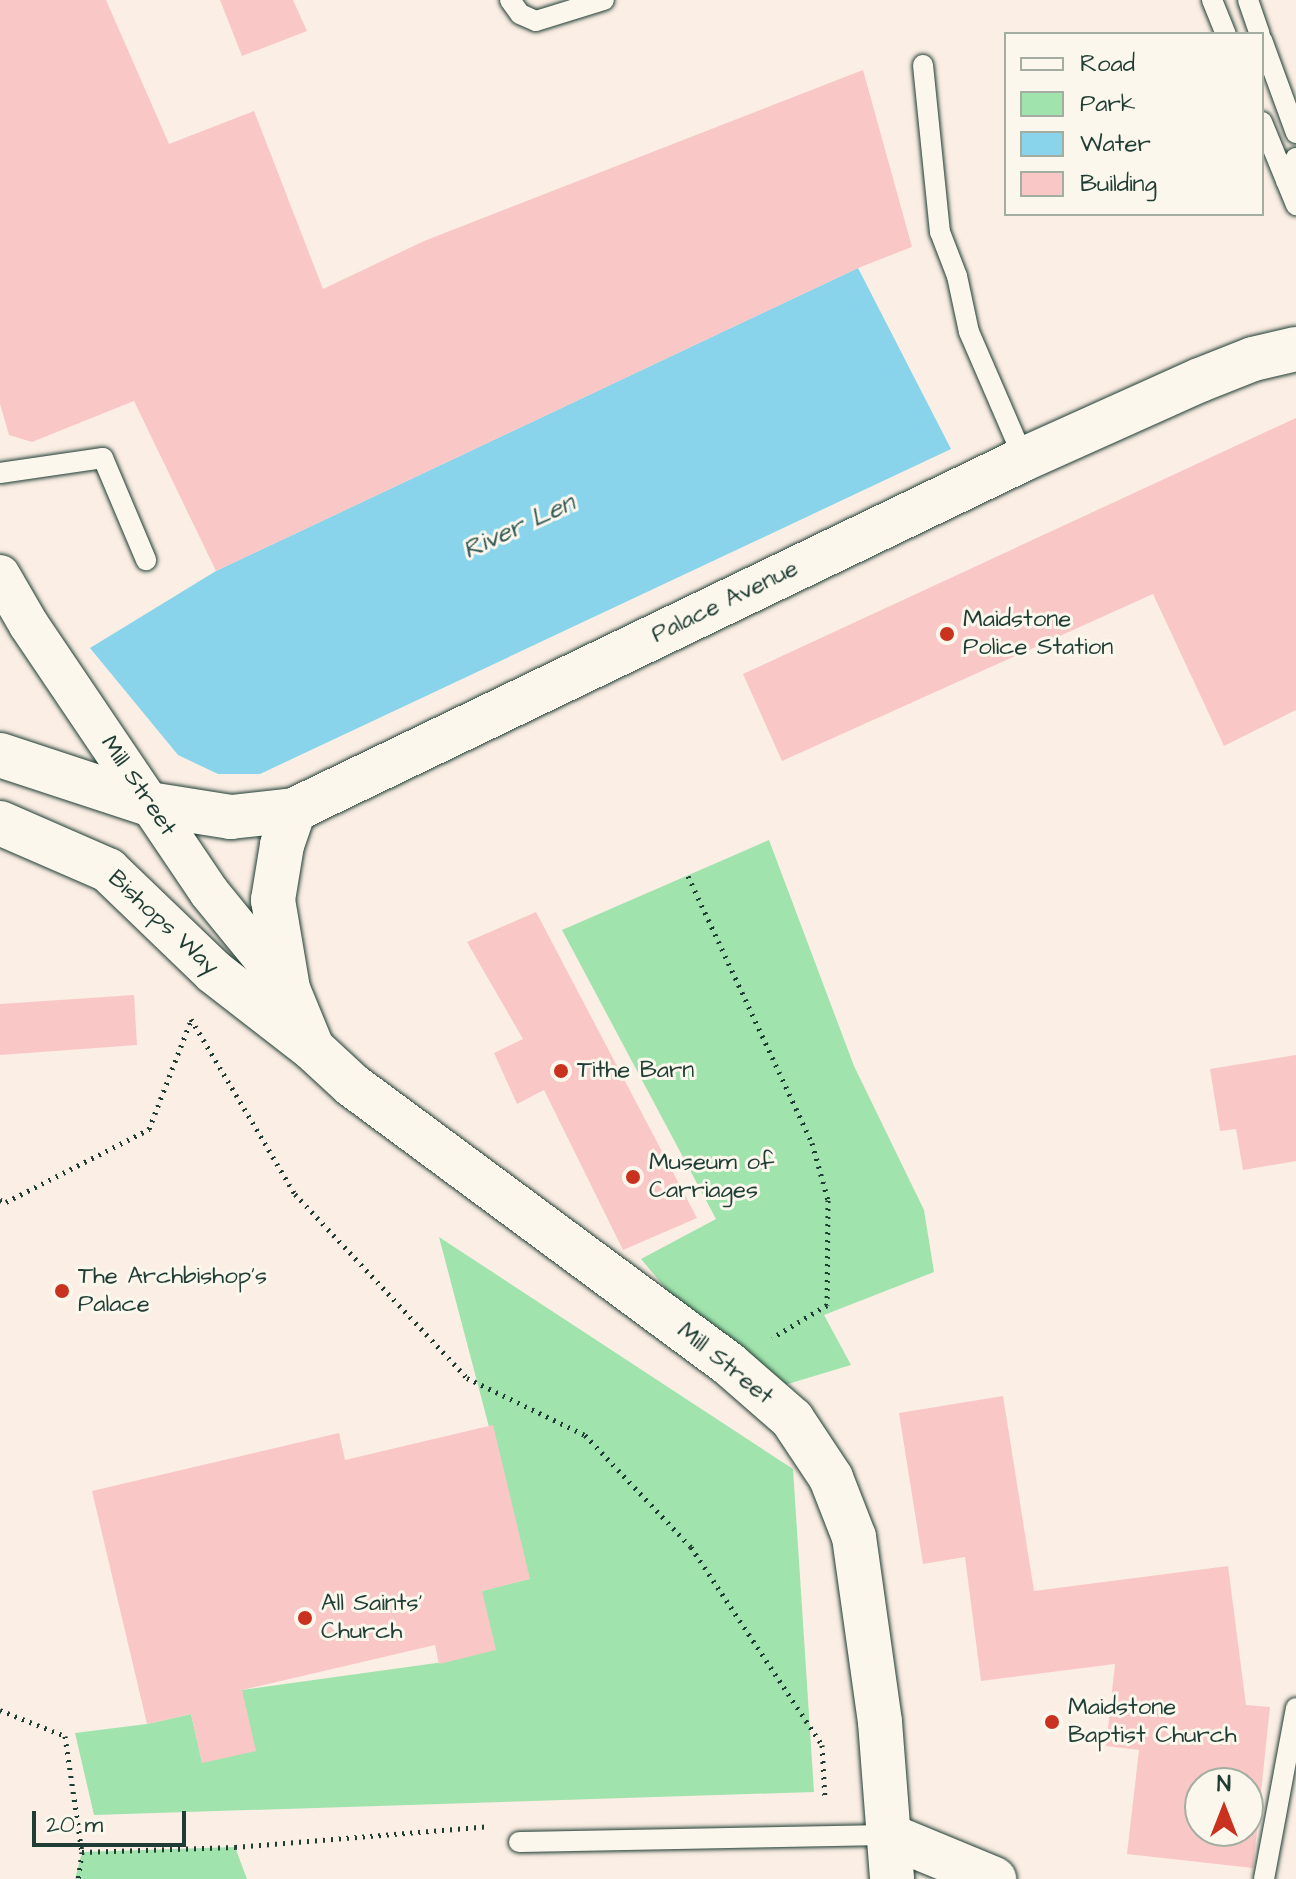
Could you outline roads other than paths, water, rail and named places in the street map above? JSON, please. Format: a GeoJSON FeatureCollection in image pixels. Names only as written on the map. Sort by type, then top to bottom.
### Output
{"type":"FeatureCollection","features":[{"type":"Feature","properties":{"kind":"highway","name":"Palace Avenue"},"geometry":{"type":"LineString","coordinates":[[149,804],[231,817],[294,810],[1024,459],[1200,380],[1253,359],[1296,349]]}},
{"type":"Feature","properties":{"kind":"highway"},"geometry":{"type":"LineString","coordinates":[[0,755],[149,804]]}},
{"type":"Feature","properties":{"kind":"highway"},"geometry":{"type":"LineString","coordinates":[[294,810],[282,845],[273,900],[288,989],[312,1048]]}},
{"type":"Feature","properties":{"kind":"highway","name":"Bishops Way"},"geometry":{"type":"LineString","coordinates":[[0,823],[108,870],[214,972],[312,1048]]}},
{"type":"Feature","properties":{"kind":"highway","name":"Mill Street"},"geometry":{"type":"LineString","coordinates":[[312,1048],[352,1085],[729,1364],[792,1419],[831,1478],[854,1537],[880,1722],[892,1879]]}},
{"type":"Feature","properties":{"kind":"highway"},"geometry":{"type":"LineString","coordinates":[[888,1835],[994,1879]]}},
{"type":"Feature","properties":{"kind":"street","name":"Mill Street"},"geometry":{"type":"LineString","coordinates":[[0,575],[29,625],[209,892],[288,989]]}},
{"type":"Feature","properties":{"kind":"lane"},"geometry":{"type":"LineString","coordinates":[[510,0],[520,14],[536,21],[604,0]]}},
{"type":"Feature","properties":{"kind":"lane"},"geometry":{"type":"LineString","coordinates":[[1212,0],[1225,32]]}},
{"type":"Feature","properties":{"kind":"lane"},"geometry":{"type":"LineString","coordinates":[[1248,0],[1259,32]]}},
{"type":"Feature","properties":{"kind":"lane"},"geometry":{"type":"LineString","coordinates":[[1264,45],[1296,133]]}},
{"type":"Feature","properties":{"kind":"lane"},"geometry":{"type":"LineString","coordinates":[[923,65],[940,232],[957,276],[969,332],[1024,459]]}},
{"type":"Feature","properties":{"kind":"lane"},"geometry":{"type":"LineString","coordinates":[[1264,127],[1296,205]]}},
{"type":"Feature","properties":{"kind":"lane"},"geometry":{"type":"LineString","coordinates":[[1286,181],[1296,158]]}},
{"type":"Feature","properties":{"kind":"lane"},"geometry":{"type":"LineString","coordinates":[[0,473],[103,458],[146,560]]}},
{"type":"Feature","properties":{"kind":"lane"},"geometry":{"type":"LineString","coordinates":[[1264,1879],[1296,1708]]}},
{"type":"Feature","properties":{"kind":"lane"},"geometry":{"type":"LineString","coordinates":[[528,1842],[888,1835]]}},
{"type":"Feature","properties":{"kind":"water","name":"River Len"},"geometry":{"type":"Polygon","coordinates":[[[858,268],[951,449],[260,774],[218,774],[178,755],[90,648],[216,571],[858,268]]]}},
{"type":"Feature","properties":{"kind":"place","name":"Maidstone Police Station"},"geometry":{"type":"Point","coordinates":[947,634]}},
{"type":"Feature","properties":{"kind":"place","name":"Tithe Barn"},"geometry":{"type":"Point","coordinates":[561,1071]}},
{"type":"Feature","properties":{"kind":"place","name":"Museum of Carriages"},"geometry":{"type":"Point","coordinates":[633,1177]}},
{"type":"Feature","properties":{"kind":"place","name":"The Archbishop's Palace"},"geometry":{"type":"Point","coordinates":[62,1291]}},
{"type":"Feature","properties":{"kind":"place","name":"All Saints' Church"},"geometry":{"type":"Point","coordinates":[305,1618]}},
{"type":"Feature","properties":{"kind":"place","name":"Maidstone Baptist Church"},"geometry":{"type":"Point","coordinates":[1052,1722]}}]}
